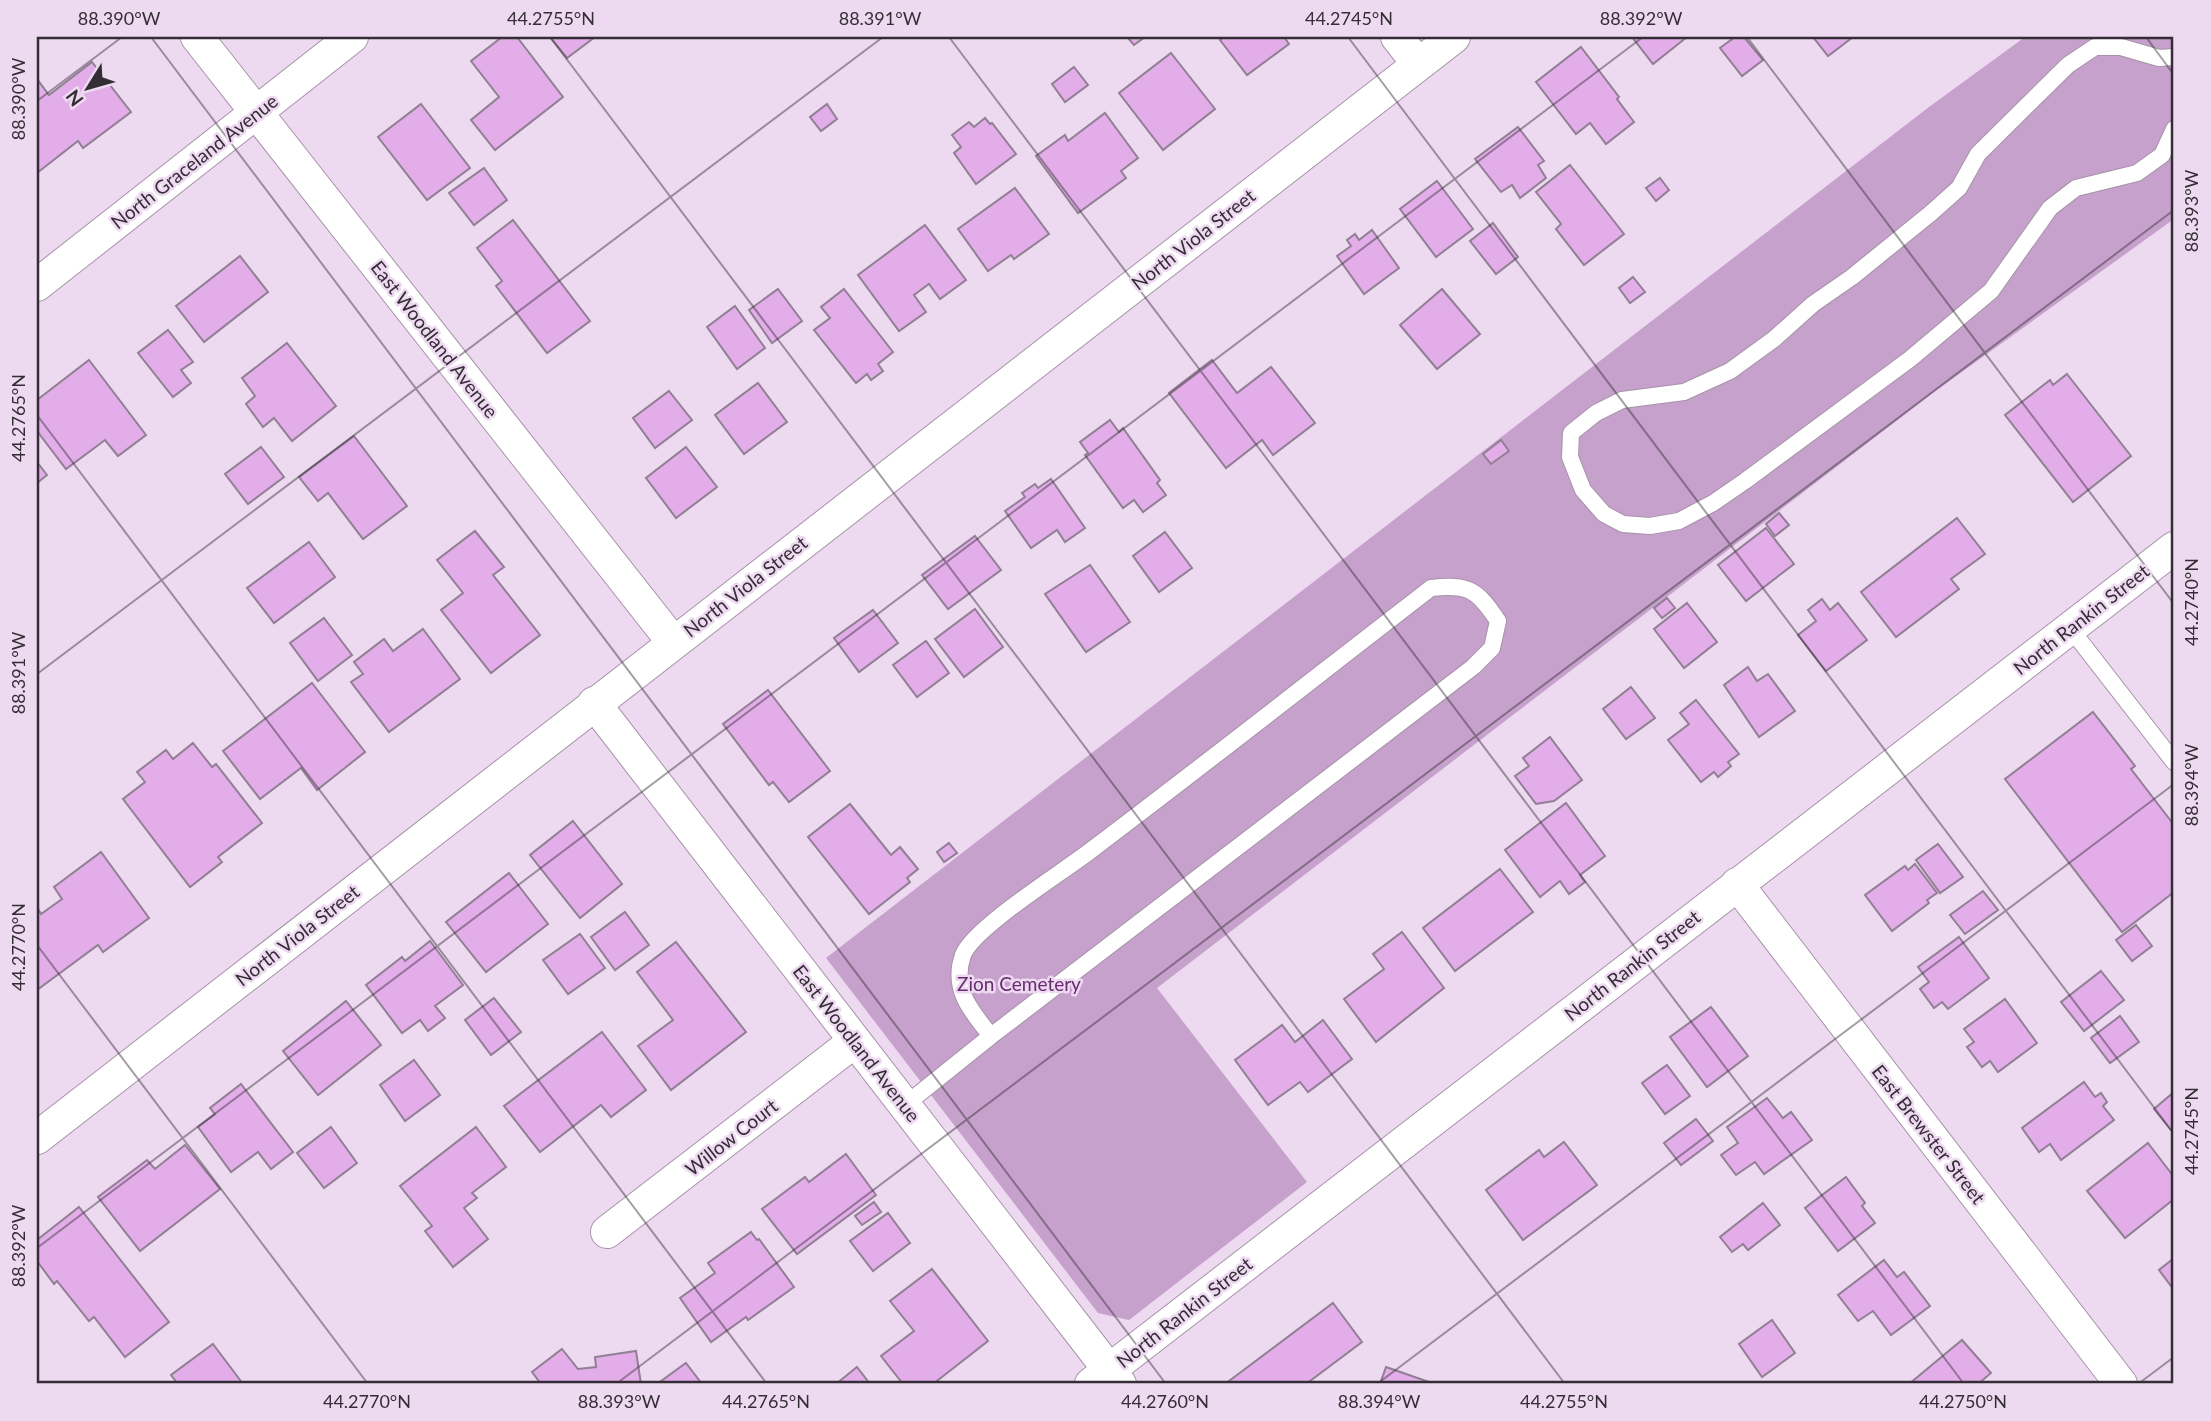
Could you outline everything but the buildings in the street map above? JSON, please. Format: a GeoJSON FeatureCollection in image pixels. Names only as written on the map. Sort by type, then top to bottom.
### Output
{"type":"FeatureCollection","features":[{"type":"Feature","properties":{"kind":"street","name":"East Woodland Avenue"},"geometry":{"type":"LineString","coordinates":[[197,37],[673,642]]}},
{"type":"Feature","properties":{"kind":"street","name":"North Graceland Avenue"},"geometry":{"type":"LineString","coordinates":[[37,285],[352,37]]}},
{"type":"Feature","properties":{"kind":"street"},"geometry":{"type":"LineString","coordinates":[[1397,37],[1419,64]]}},
{"type":"Feature","properties":{"kind":"street","name":"North Viola Street"},"geometry":{"type":"LineString","coordinates":[[37,1138],[1454,37]]}},
{"type":"Feature","properties":{"kind":"street","name":"North Rankin Street"},"geometry":{"type":"LineString","coordinates":[[1107,1380],[1737,884],[2174,548]]}},
{"type":"Feature","properties":{"kind":"street","name":"East Woodland Avenue"},"geometry":{"type":"LineString","coordinates":[[594,703],[905,1105],[1107,1380]]}},
{"type":"Feature","properties":{"kind":"street","name":"East Brewster Street"},"geometry":{"type":"LineString","coordinates":[[1737,884],[2116,1382]]}},
{"type":"Feature","properties":{"kind":"street","name":"Willow Court"},"geometry":{"type":"LineString","coordinates":[[607,1232],[855,1041]]}},
{"type":"Feature","properties":{"kind":"lane"},"geometry":{"type":"LineString","coordinates":[[2174,57],[2159,58],[2121,47],[2095,47],[2068,65],[1978,154],[1959,188],[1852,277],[1813,304],[1774,339],[1730,371],[1684,393],[1622,400],[1596,413],[1571,433],[1570,457],[1583,490],[1604,514],[1623,524],[1650,526],[1679,521],[1713,503],[1910,359],[1991,291],[2050,208],[2076,188],[2137,173],[2162,155],[2174,129]]}},
{"type":"Feature","properties":{"kind":"lane"},"geometry":{"type":"LineString","coordinates":[[905,1105],[991,1036],[1473,667],[1492,648],[1498,621],[1483,597],[1457,585],[1431,588],[1089,852],[986,927],[964,953],[959,977],[967,1006],[991,1036]]}},
{"type":"Feature","properties":{"kind":"lane"},"geometry":{"type":"LineString","coordinates":[[2070,628],[2174,762]]}},
{"type":"Feature","properties":{"kind":"green space","name":"Zion Cemetery"},"geometry":{"type":"Polygon","coordinates":[[[2025,37],[2174,37],[2174,219],[1934,392],[1157,988],[1307,1182],[1129,1320],[1098,1313],[826,958],[1929,107],[2025,37]]]}}]}
